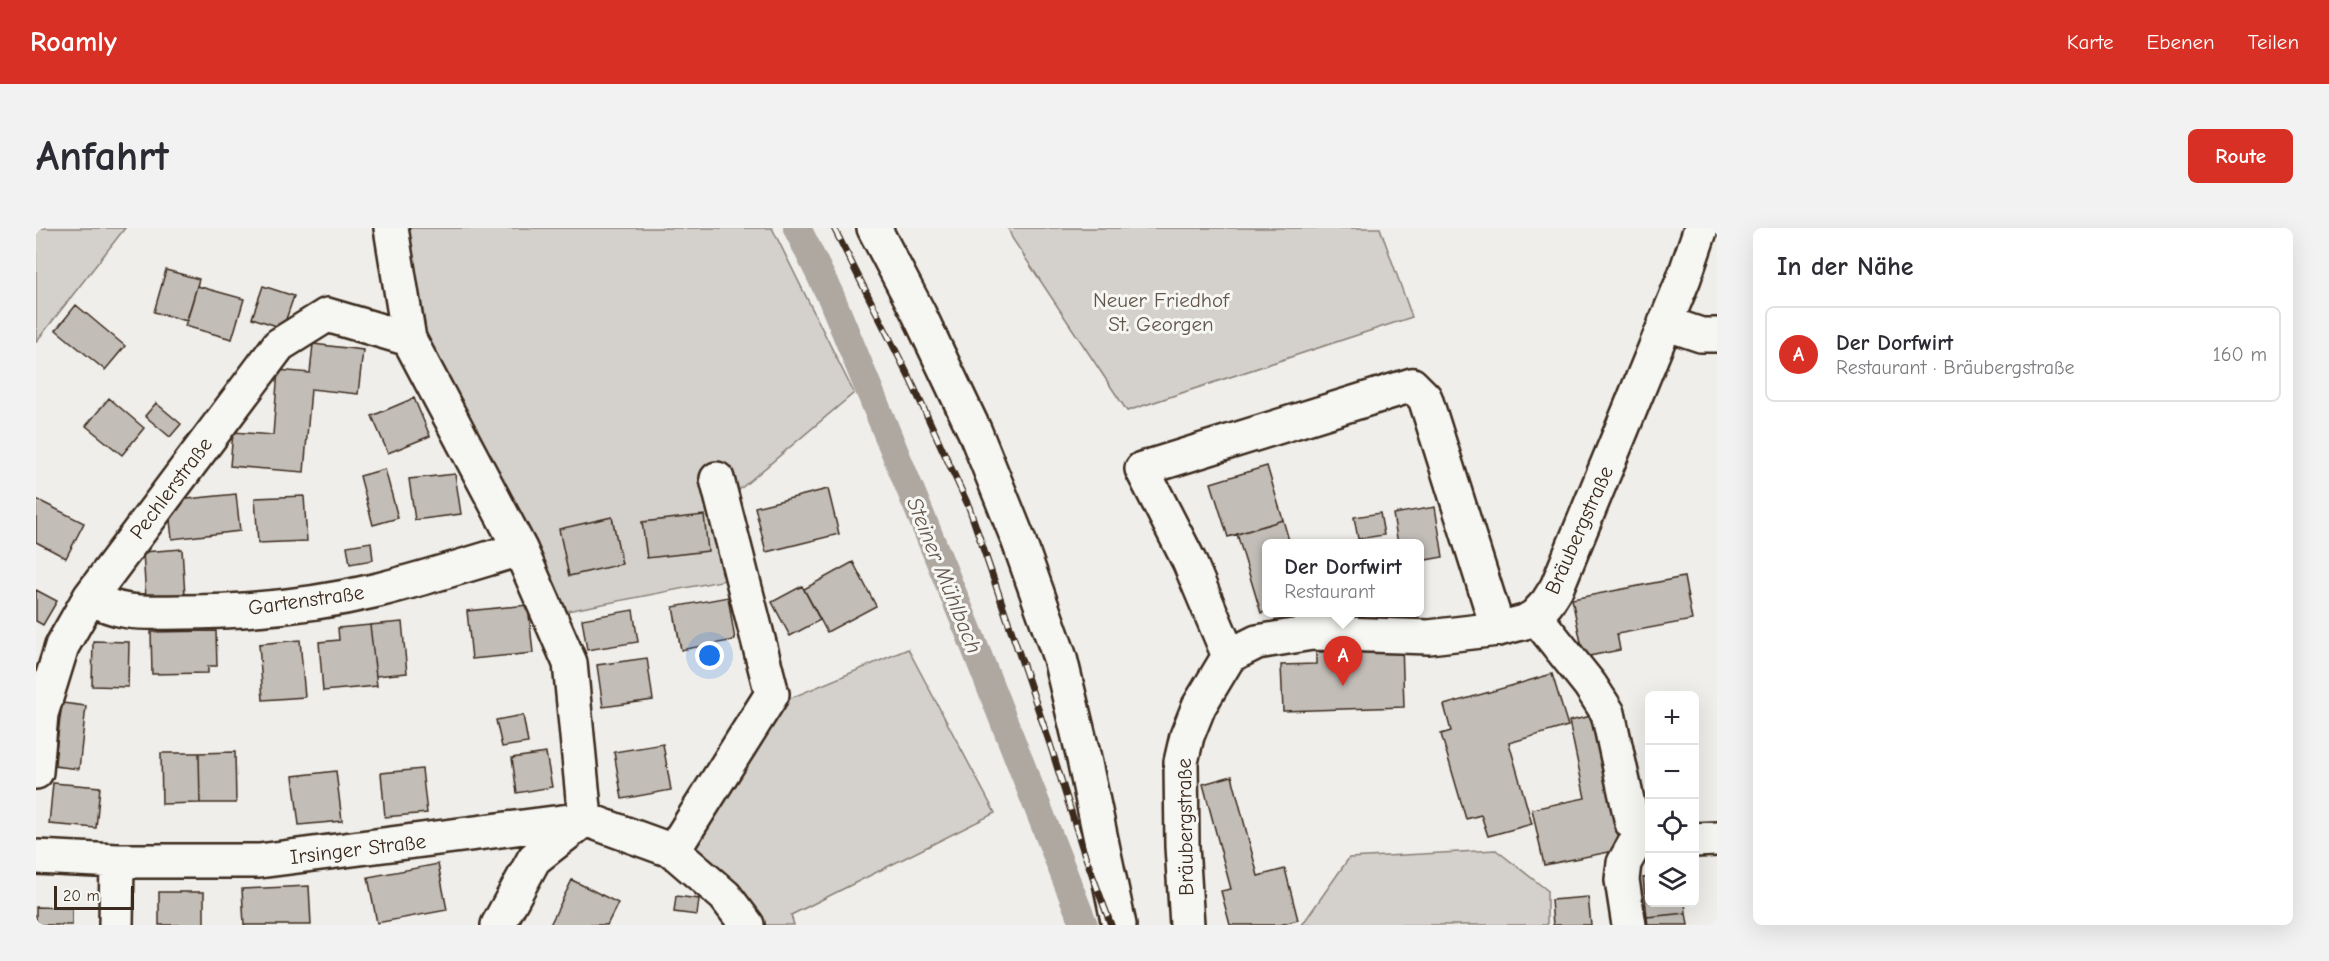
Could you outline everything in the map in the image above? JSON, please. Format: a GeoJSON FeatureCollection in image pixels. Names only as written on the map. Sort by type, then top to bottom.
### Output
{"type":"FeatureCollection","features":[{"type":"Feature","properties":{"kind":"street"},"geometry":{"type":"LineString","coordinates":[[391,228],[410,339],[520,549],[570,663],[585,819],[534,859],[498,925]]}},
{"type":"Feature","properties":{"kind":"street"},"geometry":{"type":"LineString","coordinates":[[874,228],[920,314],[975,432],[1018,539],[1060,658],[1083,753],[1119,925]]}},
{"type":"Feature","properties":{"kind":"street","name":"Bräubergstraße"},"geometry":{"type":"LineString","coordinates":[[1187,925],[1180,762],[1199,706],[1229,656],[1257,642],[1312,633],[1429,637],[1498,629],[1525,622],[1535,616],[1547,603],[1557,586],[1665,323],[1701,228]]}},
{"type":"Feature","properties":{"kind":"street","name":"Pechlerstraße"},"geometry":{"type":"LineString","coordinates":[[36,772],[41,714],[62,646],[90,597],[279,345],[327,315],[410,339]]}},
{"type":"Feature","properties":{"kind":"street"},"geometry":{"type":"LineString","coordinates":[[1665,323],[1701,334],[1717,336]]}},
{"type":"Feature","properties":{"kind":"street"},"geometry":{"type":"LineString","coordinates":[[1229,656],[1189,561],[1142,469],[1412,385],[1425,398],[1498,629]]}},
{"type":"Feature","properties":{"kind":"street"},"geometry":{"type":"LineString","coordinates":[[673,851],[772,694],[717,479]]}},
{"type":"Feature","properties":{"kind":"street","name":"Gartenstraße"},"geometry":{"type":"LineString","coordinates":[[90,597],[107,607],[128,612],[211,612],[296,605],[378,590],[520,549]]}},
{"type":"Feature","properties":{"kind":"street"},"geometry":{"type":"LineString","coordinates":[[1535,616],[1590,685],[1608,713],[1632,823],[1645,835],[1624,863],[1622,880],[1629,925]]}},
{"type":"Feature","properties":{"kind":"street","name":"Irsinger Straße"},"geometry":{"type":"LineString","coordinates":[[36,857],[117,861],[259,861],[585,819],[673,851],[725,896],[747,925]]}},
{"type":"Feature","properties":{"kind":"street"},"geometry":{"type":"LineString","coordinates":[[1699,840],[1717,839]]}},
{"type":"Feature","properties":{"kind":"street"},"geometry":{"type":"LineString","coordinates":[[116,925],[117,861]]}},
{"type":"Feature","properties":{"kind":"green space"},"geometry":{"type":"Polygon","coordinates":[[[36,228],[125,228],[36,342],[36,228]]]}},
{"type":"Feature","properties":{"kind":"green space"},"geometry":{"type":"Polygon","coordinates":[[[401,228],[772,228],[854,393],[713,512],[726,580],[557,613],[419,336],[401,228]]]}},
{"type":"Feature","properties":{"kind":"green space","name":"Neuer Friedhof St. Georgen"},"geometry":{"type":"Polygon","coordinates":[[[1008,228],[1380,228],[1412,317],[1127,411],[1012,238],[1008,228]]]}},
{"type":"Feature","properties":{"kind":"green space"},"geometry":{"type":"Polygon","coordinates":[[[908,649],[995,813],[791,915],[794,925],[765,925],[760,913],[697,859],[692,832],[781,702],[908,649]]]}},
{"type":"Feature","properties":{"kind":"green space"},"geometry":{"type":"Polygon","coordinates":[[[1496,850],[1547,890],[1547,925],[1302,925],[1349,858],[1496,850]]]}},
{"type":"Feature","properties":{"kind":"building"},"geometry":{"type":"Polygon","coordinates":[[[166,270],[199,279],[187,321],[154,312],[166,270]]]}},
{"type":"Feature","properties":{"kind":"building"},"geometry":{"type":"Polygon","coordinates":[[[197,286],[244,299],[232,339],[185,326],[197,286]]]}},
{"type":"Feature","properties":{"kind":"building"},"geometry":{"type":"Polygon","coordinates":[[[263,286],[294,296],[283,328],[252,318],[263,286]]]}},
{"type":"Feature","properties":{"kind":"building"},"geometry":{"type":"Polygon","coordinates":[[[76,305],[125,346],[105,370],[56,330],[76,305]]]}},
{"type":"Feature","properties":{"kind":"building"},"geometry":{"type":"Polygon","coordinates":[[[313,344],[363,350],[358,394],[311,389],[304,472],[230,466],[233,432],[273,435],[278,370],[310,373],[313,344]]]}},
{"type":"Feature","properties":{"kind":"building"},"geometry":{"type":"Polygon","coordinates":[[[109,398],[144,428],[122,455],[86,426],[109,398]]]}},
{"type":"Feature","properties":{"kind":"building"},"geometry":{"type":"Polygon","coordinates":[[[414,398],[430,436],[388,453],[372,416],[414,398]]]}},
{"type":"Feature","properties":{"kind":"building"},"geometry":{"type":"Polygon","coordinates":[[[156,403],[181,424],[170,437],[145,416],[156,403]]]}},
{"type":"Feature","properties":{"kind":"building"},"geometry":{"type":"Polygon","coordinates":[[[1267,466],[1283,520],[1228,537],[1211,483],[1267,466]]]}},
{"type":"Feature","properties":{"kind":"building"},"geometry":{"type":"Polygon","coordinates":[[[385,469],[398,518],[373,525],[360,476],[385,469]]]}},
{"type":"Feature","properties":{"kind":"building"},"geometry":{"type":"Polygon","coordinates":[[[455,474],[461,514],[415,520],[409,479],[455,474]]]}},
{"type":"Feature","properties":{"kind":"building"},"geometry":{"type":"Polygon","coordinates":[[[828,489],[839,534],[766,552],[755,507],[828,489]]]}},
{"type":"Feature","properties":{"kind":"building"},"geometry":{"type":"Polygon","coordinates":[[[236,494],[240,531],[172,539],[168,501],[236,494]]]}},
{"type":"Feature","properties":{"kind":"building"},"geometry":{"type":"Polygon","coordinates":[[[304,496],[307,541],[258,543],[255,498],[304,496]]]}},
{"type":"Feature","properties":{"kind":"building"},"geometry":{"type":"Polygon","coordinates":[[[36,499],[84,523],[66,558],[36,542],[36,499]]]}},
{"type":"Feature","properties":{"kind":"building"},"geometry":{"type":"Polygon","coordinates":[[[1435,507],[1443,557],[1424,560],[1424,539],[1397,539],[1393,514],[1435,507]]]}},
{"type":"Feature","properties":{"kind":"building"},"geometry":{"type":"Polygon","coordinates":[[[1380,513],[1384,535],[1358,539],[1354,517],[1380,513]]]}},
{"type":"Feature","properties":{"kind":"building"},"geometry":{"type":"Polygon","coordinates":[[[704,515],[708,551],[647,558],[642,522],[704,515]]]}},
{"type":"Feature","properties":{"kind":"building"},"geometry":{"type":"Polygon","coordinates":[[[612,517],[622,564],[569,576],[559,529],[612,517]]]}},
{"type":"Feature","properties":{"kind":"building"},"geometry":{"type":"Polygon","coordinates":[[[1283,520],[1289,539],[1262,539],[1261,613],[1237,534],[1283,520]]]}},
{"type":"Feature","properties":{"kind":"building"},"geometry":{"type":"Polygon","coordinates":[[[371,542],[373,560],[350,564],[347,546],[371,542]]]}},
{"type":"Feature","properties":{"kind":"building"},"geometry":{"type":"Polygon","coordinates":[[[182,549],[185,596],[146,599],[143,552],[182,549]]]}},
{"type":"Feature","properties":{"kind":"building"},"geometry":{"type":"Polygon","coordinates":[[[853,562],[876,606],[827,632],[804,589],[853,562]]]}},
{"type":"Feature","properties":{"kind":"building"},"geometry":{"type":"Polygon","coordinates":[[[1684,577],[1692,620],[1617,634],[1620,650],[1584,657],[1572,599],[1684,577]]]}},
{"type":"Feature","properties":{"kind":"building"},"geometry":{"type":"Polygon","coordinates":[[[802,586],[820,620],[790,636],[772,602],[802,586]]]}},
{"type":"Feature","properties":{"kind":"building"},"geometry":{"type":"Polygon","coordinates":[[[36,590],[57,601],[43,625],[36,621],[36,590]]]}},
{"type":"Feature","properties":{"kind":"building"},"geometry":{"type":"Polygon","coordinates":[[[728,597],[735,640],[681,650],[673,607],[728,597]]]}},
{"type":"Feature","properties":{"kind":"building"},"geometry":{"type":"Polygon","coordinates":[[[528,605],[533,653],[472,659],[467,611],[528,605]]]}},
{"type":"Feature","properties":{"kind":"building"},"geometry":{"type":"Polygon","coordinates":[[[633,610],[638,642],[587,650],[582,619],[633,610]]]}},
{"type":"Feature","properties":{"kind":"building"},"geometry":{"type":"Polygon","coordinates":[[[402,622],[407,673],[376,676],[370,625],[402,622]]]}},
{"type":"Feature","properties":{"kind":"building"},"geometry":{"type":"Polygon","coordinates":[[[370,625],[377,686],[323,691],[319,642],[339,640],[338,628],[370,625]]]}},
{"type":"Feature","properties":{"kind":"building"},"geometry":{"type":"Polygon","coordinates":[[[216,631],[217,666],[208,666],[208,673],[152,674],[151,632],[216,631]]]}},
{"type":"Feature","properties":{"kind":"building"},"geometry":{"type":"Polygon","coordinates":[[[300,640],[305,697],[263,700],[259,644],[300,640]]]}},
{"type":"Feature","properties":{"kind":"building"},"geometry":{"type":"Polygon","coordinates":[[[93,641],[129,642],[128,687],[92,686],[93,641]]]}},
{"type":"Feature","properties":{"kind":"building"},"geometry":{"type":"Polygon","coordinates":[[[1402,643],[1404,707],[1283,711],[1281,665],[1316,664],[1316,652],[1356,651],[1356,644],[1402,643]]]}},
{"type":"Feature","properties":{"kind":"building"},"geometry":{"type":"Polygon","coordinates":[[[647,658],[653,700],[603,707],[597,665],[647,658]]]}},
{"type":"Feature","properties":{"kind":"building"},"geometry":{"type":"Polygon","coordinates":[[[1552,674],[1568,726],[1509,743],[1532,824],[1488,836],[1481,815],[1466,819],[1441,734],[1451,731],[1444,705],[1552,674]]]}},
{"type":"Feature","properties":{"kind":"building"},"geometry":{"type":"Polygon","coordinates":[[[62,703],[86,706],[79,769],[54,766],[62,703]]]}},
{"type":"Feature","properties":{"kind":"building"},"geometry":{"type":"Polygon","coordinates":[[[523,715],[528,743],[502,747],[496,720],[523,715]]]}},
{"type":"Feature","properties":{"kind":"building"},"geometry":{"type":"Polygon","coordinates":[[[1596,715],[1624,849],[1544,865],[1532,809],[1585,798],[1569,721],[1596,715]]]}},
{"type":"Feature","properties":{"kind":"building"},"geometry":{"type":"Polygon","coordinates":[[[663,744],[671,790],[622,799],[614,752],[663,744]]]}},
{"type":"Feature","properties":{"kind":"building"},"geometry":{"type":"Polygon","coordinates":[[[235,752],[236,803],[200,803],[199,753],[235,752]]]}},
{"type":"Feature","properties":{"kind":"building"},"geometry":{"type":"Polygon","coordinates":[[[161,753],[199,753],[200,803],[162,804],[161,753]]]}},
{"type":"Feature","properties":{"kind":"building"},"geometry":{"type":"Polygon","coordinates":[[[546,753],[552,787],[517,793],[512,758],[546,753]]]}},
{"type":"Feature","properties":{"kind":"building"},"geometry":{"type":"Polygon","coordinates":[[[422,769],[427,813],[385,817],[381,773],[422,769]]]}},
{"type":"Feature","properties":{"kind":"building"},"geometry":{"type":"Polygon","coordinates":[[[336,771],[342,821],[299,825],[293,776],[336,771]]]}},
{"type":"Feature","properties":{"kind":"building"},"geometry":{"type":"Polygon","coordinates":[[[1232,776],[1258,876],[1285,869],[1298,920],[1280,925],[1230,925],[1221,891],[1231,889],[1203,784],[1232,776]]]}},
{"type":"Feature","properties":{"kind":"building"},"geometry":{"type":"Polygon","coordinates":[[[53,783],[100,787],[96,828],[49,824],[53,783]]]}},
{"type":"Feature","properties":{"kind":"building"},"geometry":{"type":"Polygon","coordinates":[[[438,864],[447,910],[377,923],[368,877],[438,864]]]}},
{"type":"Feature","properties":{"kind":"building"},"geometry":{"type":"Polygon","coordinates":[[[572,880],[618,903],[607,925],[550,925],[572,880]]]}},
{"type":"Feature","properties":{"kind":"building"},"geometry":{"type":"Polygon","coordinates":[[[309,886],[311,925],[244,925],[242,889],[309,886]]]}},
{"type":"Feature","properties":{"kind":"building"},"geometry":{"type":"Polygon","coordinates":[[[159,892],[204,892],[204,925],[159,925],[159,892]]]}},
{"type":"Feature","properties":{"kind":"building"},"geometry":{"type":"Polygon","coordinates":[[[676,896],[699,899],[697,915],[674,912],[676,896]]]}},
{"type":"Feature","properties":{"kind":"building"},"geometry":{"type":"Polygon","coordinates":[[[1588,897],[1591,925],[1553,925],[1551,900],[1588,897]]]}},
{"type":"Feature","properties":{"kind":"building"},"geometry":{"type":"Polygon","coordinates":[[[36,907],[72,908],[72,925],[36,925],[36,907]]]}},
{"type":"Feature","properties":{"kind":"building"},"geometry":{"type":"Polygon","coordinates":[[[1646,907],[1685,907],[1686,913],[1647,917],[1646,907]]]}},
{"type":"Feature","properties":{"kind":"building"},"geometry":{"type":"Polygon","coordinates":[[[1686,913],[1688,925],[1648,925],[1647,917],[1686,913]]]}},
{"type":"Feature","properties":{"kind":"waterway","name":"Steiner Mühlbach"},"geometry":{"type":"LineString","coordinates":[[797,228],[831,297],[968,630],[1084,925]]}},
{"type":"Feature","properties":{"kind":"railway"},"geometry":{"type":"LineString","coordinates":[[834,228],[911,381],[969,507],[1050,744],[1083,850],[1111,925]]}},
{"type":"Feature","properties":{"kind":"place","name":"Der Dorfwirt"},"geometry":{"type":"Point","coordinates":[1343,686]}}]}
